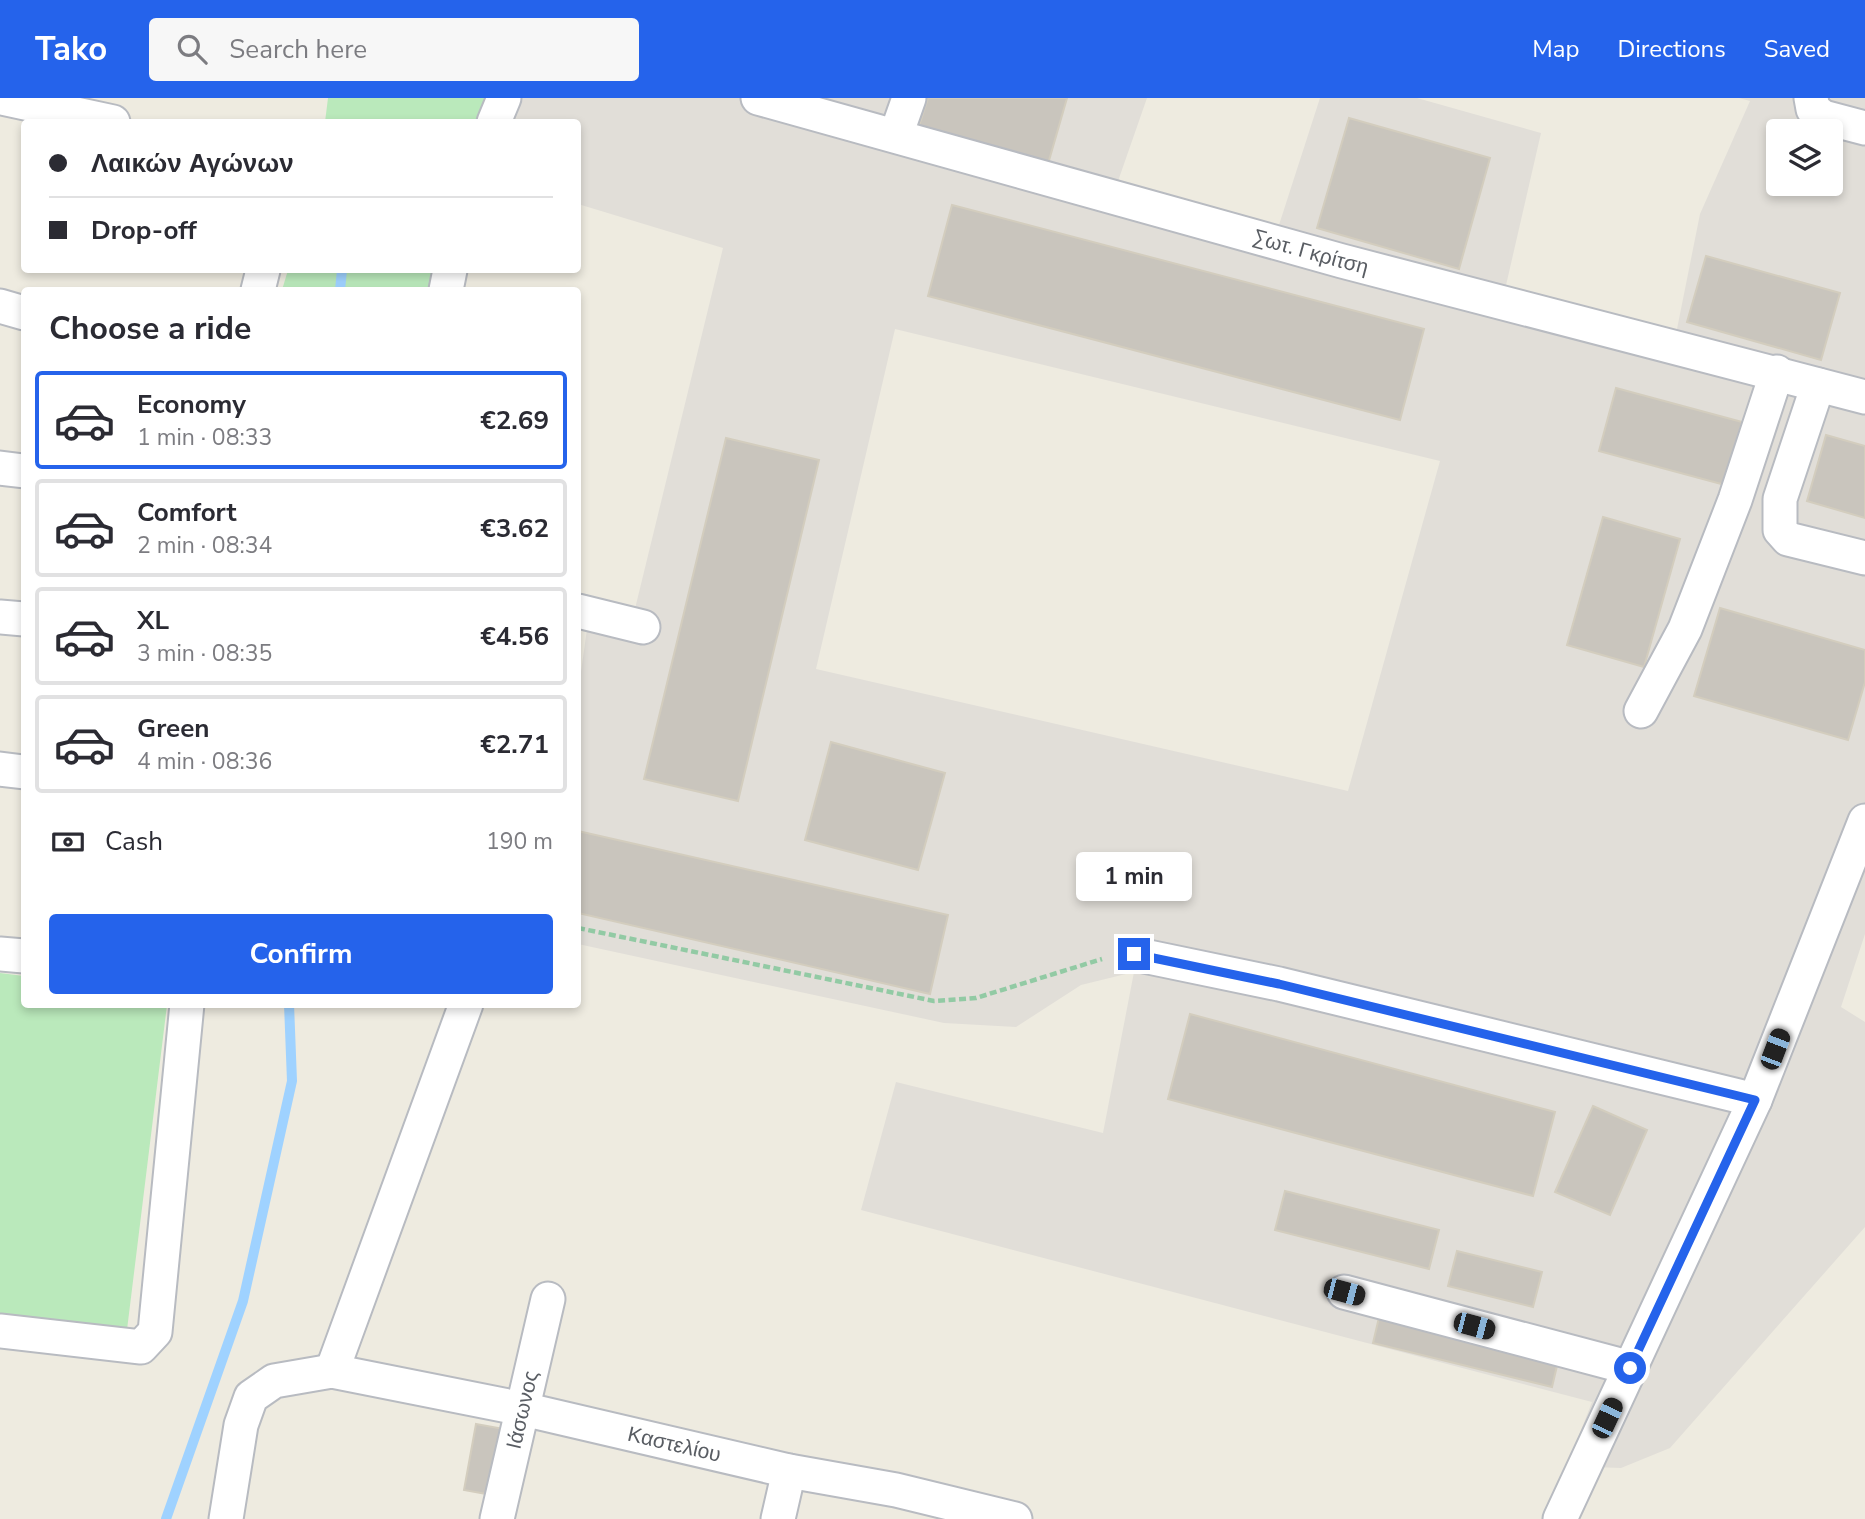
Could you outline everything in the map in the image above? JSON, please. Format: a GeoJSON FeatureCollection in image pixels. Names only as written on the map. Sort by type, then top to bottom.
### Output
{"type":"FeatureCollection","features":[{"type":"Feature","properties":{"kind":"street"},"geometry":{"type":"LineString","coordinates":[[2,98],[99,119]]}},
{"type":"Feature","properties":{"kind":"street"},"geometry":{"type":"LineString","coordinates":[[495,119],[504,98]]}},
{"type":"Feature","properties":{"kind":"street","name":"Σωτ. Γκρίτση"},"geometry":{"type":"LineString","coordinates":[[758,98],[1342,261],[1865,397]]}},
{"type":"Feature","properties":{"kind":"street"},"geometry":{"type":"LineString","coordinates":[[897,135],[909,98]]}},
{"type":"Feature","properties":{"kind":"street"},"geometry":{"type":"LineString","coordinates":[[1811,98],[1813,109],[1823,117],[1865,128]]}},
{"type":"Feature","properties":{"kind":"street"},"geometry":{"type":"LineString","coordinates":[[0,306],[21,312]]}},
{"type":"Feature","properties":{"kind":"street"},"geometry":{"type":"LineString","coordinates":[[1642,711],[1685,629],[1735,500],[1777,372]]}},
{"type":"Feature","properties":{"kind":"street"},"geometry":{"type":"LineString","coordinates":[[1818,384],[1780,499],[1780,530],[1788,539],[1865,558]]}},
{"type":"Feature","properties":{"kind":"street"},"geometry":{"type":"LineString","coordinates":[[0,468],[21,471]]}},
{"type":"Feature","properties":{"kind":"street"},"geometry":{"type":"LineString","coordinates":[[581,612],[643,627]]}},
{"type":"Feature","properties":{"kind":"street"},"geometry":{"type":"LineString","coordinates":[[0,617],[21,619]]}},
{"type":"Feature","properties":{"kind":"street"},"geometry":{"type":"LineString","coordinates":[[0,769],[21,772]]}},
{"type":"Feature","properties":{"kind":"street"},"geometry":{"type":"LineString","coordinates":[[1560,1519],[1755,1100],[1865,821]]}},
{"type":"Feature","properties":{"kind":"street"},"geometry":{"type":"LineString","coordinates":[[0,954],[21,956]]}},
{"type":"Feature","properties":{"kind":"street"},"geometry":{"type":"LineString","coordinates":[[1134,954],[1279,984],[1755,1100]]}},
{"type":"Feature","properties":{"kind":"street"},"geometry":{"type":"LineString","coordinates":[[0,1331],[141,1348],[155,1332],[187,1008]]}},
{"type":"Feature","properties":{"kind":"street"},"geometry":{"type":"LineString","coordinates":[[226,1519],[241,1425],[251,1397],[274,1381],[332,1371],[465,1008]]}},
{"type":"Feature","properties":{"kind":"street"},"geometry":{"type":"LineString","coordinates":[[1344,1292],[1630,1368]]}},
{"type":"Feature","properties":{"kind":"street","name":"Ιάσωνος"},"geometry":{"type":"LineString","coordinates":[[497,1519],[548,1299]]}},
{"type":"Feature","properties":{"kind":"street","name":"Καστελίου"},"geometry":{"type":"LineString","coordinates":[[332,1371],[523,1409],[789,1471],[897,1490],[1015,1519]]}},
{"type":"Feature","properties":{"kind":"street"},"geometry":{"type":"LineString","coordinates":[[778,1519],[789,1471]]}},
{"type":"Feature","properties":{"kind":"path"},"geometry":{"type":"LineString","coordinates":[[581,929],[934,1001],[976,998],[1084,962],[1134,954]]}},
{"type":"Feature","properties":{"kind":"shaded area"},"geometry":{"type":"Polygon","coordinates":[[[495,98],[1147,98],[1117,184],[1278,228],[1320,98],[1417,98],[1541,133],[1504,294],[1676,334],[1700,214],[1750,101],[1739,98],[1865,98],[1865,934],[1841,1007],[1865,1022],[1865,1227],[1670,1448],[1621,1468],[1567,1466],[1592,1402],[861,1210],[896,1082],[1103,1133],[1134,972],[1081,985],[1016,1027],[944,1023],[581,945],[581,672],[590,608],[633,617],[723,248],[581,205],[581,119],[486,119],[495,98]],[[895,329],[816,669],[1348,791],[1440,461],[895,329]]]}},
{"type":"Feature","properties":{"kind":"green space"},"geometry":{"type":"Polygon","coordinates":[[[328,98],[495,98],[486,119],[325,119],[328,98]]]}},
{"type":"Feature","properties":{"kind":"green space"},"geometry":{"type":"Polygon","coordinates":[[[287,273],[437,273],[435,287],[283,287],[287,273]]]}},
{"type":"Feature","properties":{"kind":"green space"},"geometry":{"type":"Polygon","coordinates":[[[0,973],[21,976],[21,1008],[167,1008],[125,1346],[0,1327],[0,973]]]}},
{"type":"Feature","properties":{"kind":"building"},"geometry":{"type":"Polygon","coordinates":[[[928,98],[1067,98],[1048,164],[919,126],[928,98]]]}},
{"type":"Feature","properties":{"kind":"building"},"geometry":{"type":"Polygon","coordinates":[[[1349,118],[1490,158],[1459,269],[1317,228],[1349,118]]]}},
{"type":"Feature","properties":{"kind":"building"},"geometry":{"type":"Polygon","coordinates":[[[952,205],[1424,329],[1400,420],[928,296],[952,205]]]}},
{"type":"Feature","properties":{"kind":"building"},"geometry":{"type":"Polygon","coordinates":[[[1706,256],[1840,293],[1821,360],[1687,322],[1706,256]]]}},
{"type":"Feature","properties":{"kind":"building"},"geometry":{"type":"Polygon","coordinates":[[[1616,388],[1742,422],[1725,485],[1599,451],[1616,388]]]}},
{"type":"Feature","properties":{"kind":"building"},"geometry":{"type":"Polygon","coordinates":[[[1826,435],[1865,446],[1865,518],[1807,501],[1826,435]]]}},
{"type":"Feature","properties":{"kind":"building"},"geometry":{"type":"Polygon","coordinates":[[[726,438],[819,460],[738,801],[644,779],[726,438]]]}},
{"type":"Feature","properties":{"kind":"building"},"geometry":{"type":"Polygon","coordinates":[[[1603,517],[1680,539],[1644,667],[1567,645],[1603,517]]]}},
{"type":"Feature","properties":{"kind":"building"},"geometry":{"type":"Polygon","coordinates":[[[1720,608],[1865,650],[1865,682],[1848,740],[1694,696],[1720,608]]]}},
{"type":"Feature","properties":{"kind":"building"},"geometry":{"type":"Polygon","coordinates":[[[831,742],[945,773],[918,870],[805,840],[831,742]]]}},
{"type":"Feature","properties":{"kind":"building"},"geometry":{"type":"Polygon","coordinates":[[[581,832],[948,915],[930,994],[581,914],[581,832]]]}},
{"type":"Feature","properties":{"kind":"building"},"geometry":{"type":"Polygon","coordinates":[[[1190,1014],[1555,1112],[1533,1196],[1168,1099],[1190,1014]]]}},
{"type":"Feature","properties":{"kind":"building"},"geometry":{"type":"Polygon","coordinates":[[[1593,1106],[1647,1130],[1610,1215],[1555,1192],[1593,1106]]]}},
{"type":"Feature","properties":{"kind":"building"},"geometry":{"type":"Polygon","coordinates":[[[1285,1191],[1439,1230],[1429,1269],[1275,1230],[1285,1191]]]}},
{"type":"Feature","properties":{"kind":"building"},"geometry":{"type":"Polygon","coordinates":[[[1457,1251],[1542,1272],[1533,1307],[1448,1286],[1457,1251]]]}},
{"type":"Feature","properties":{"kind":"building"},"geometry":{"type":"Polygon","coordinates":[[[1381,1309],[1560,1353],[1552,1387],[1373,1343],[1381,1309]]]}},
{"type":"Feature","properties":{"kind":"building"},"geometry":{"type":"Polygon","coordinates":[[[476,1424],[504,1429],[492,1495],[464,1490],[476,1424]]]}},
{"type":"Feature","properties":{"kind":"waterway"},"geometry":{"type":"LineString","coordinates":[[340,287],[342,273]]}},
{"type":"Feature","properties":{"kind":"waterway"},"geometry":{"type":"LineString","coordinates":[[166,1519],[243,1301],[292,1081],[289,1008]]}},
{"type":"Feature","properties":{"kind":"route"},"geometry":{"type":"LineString","coordinates":[[1134,954],[1279,984],[1755,1100],[1630,1368]]}}]}
